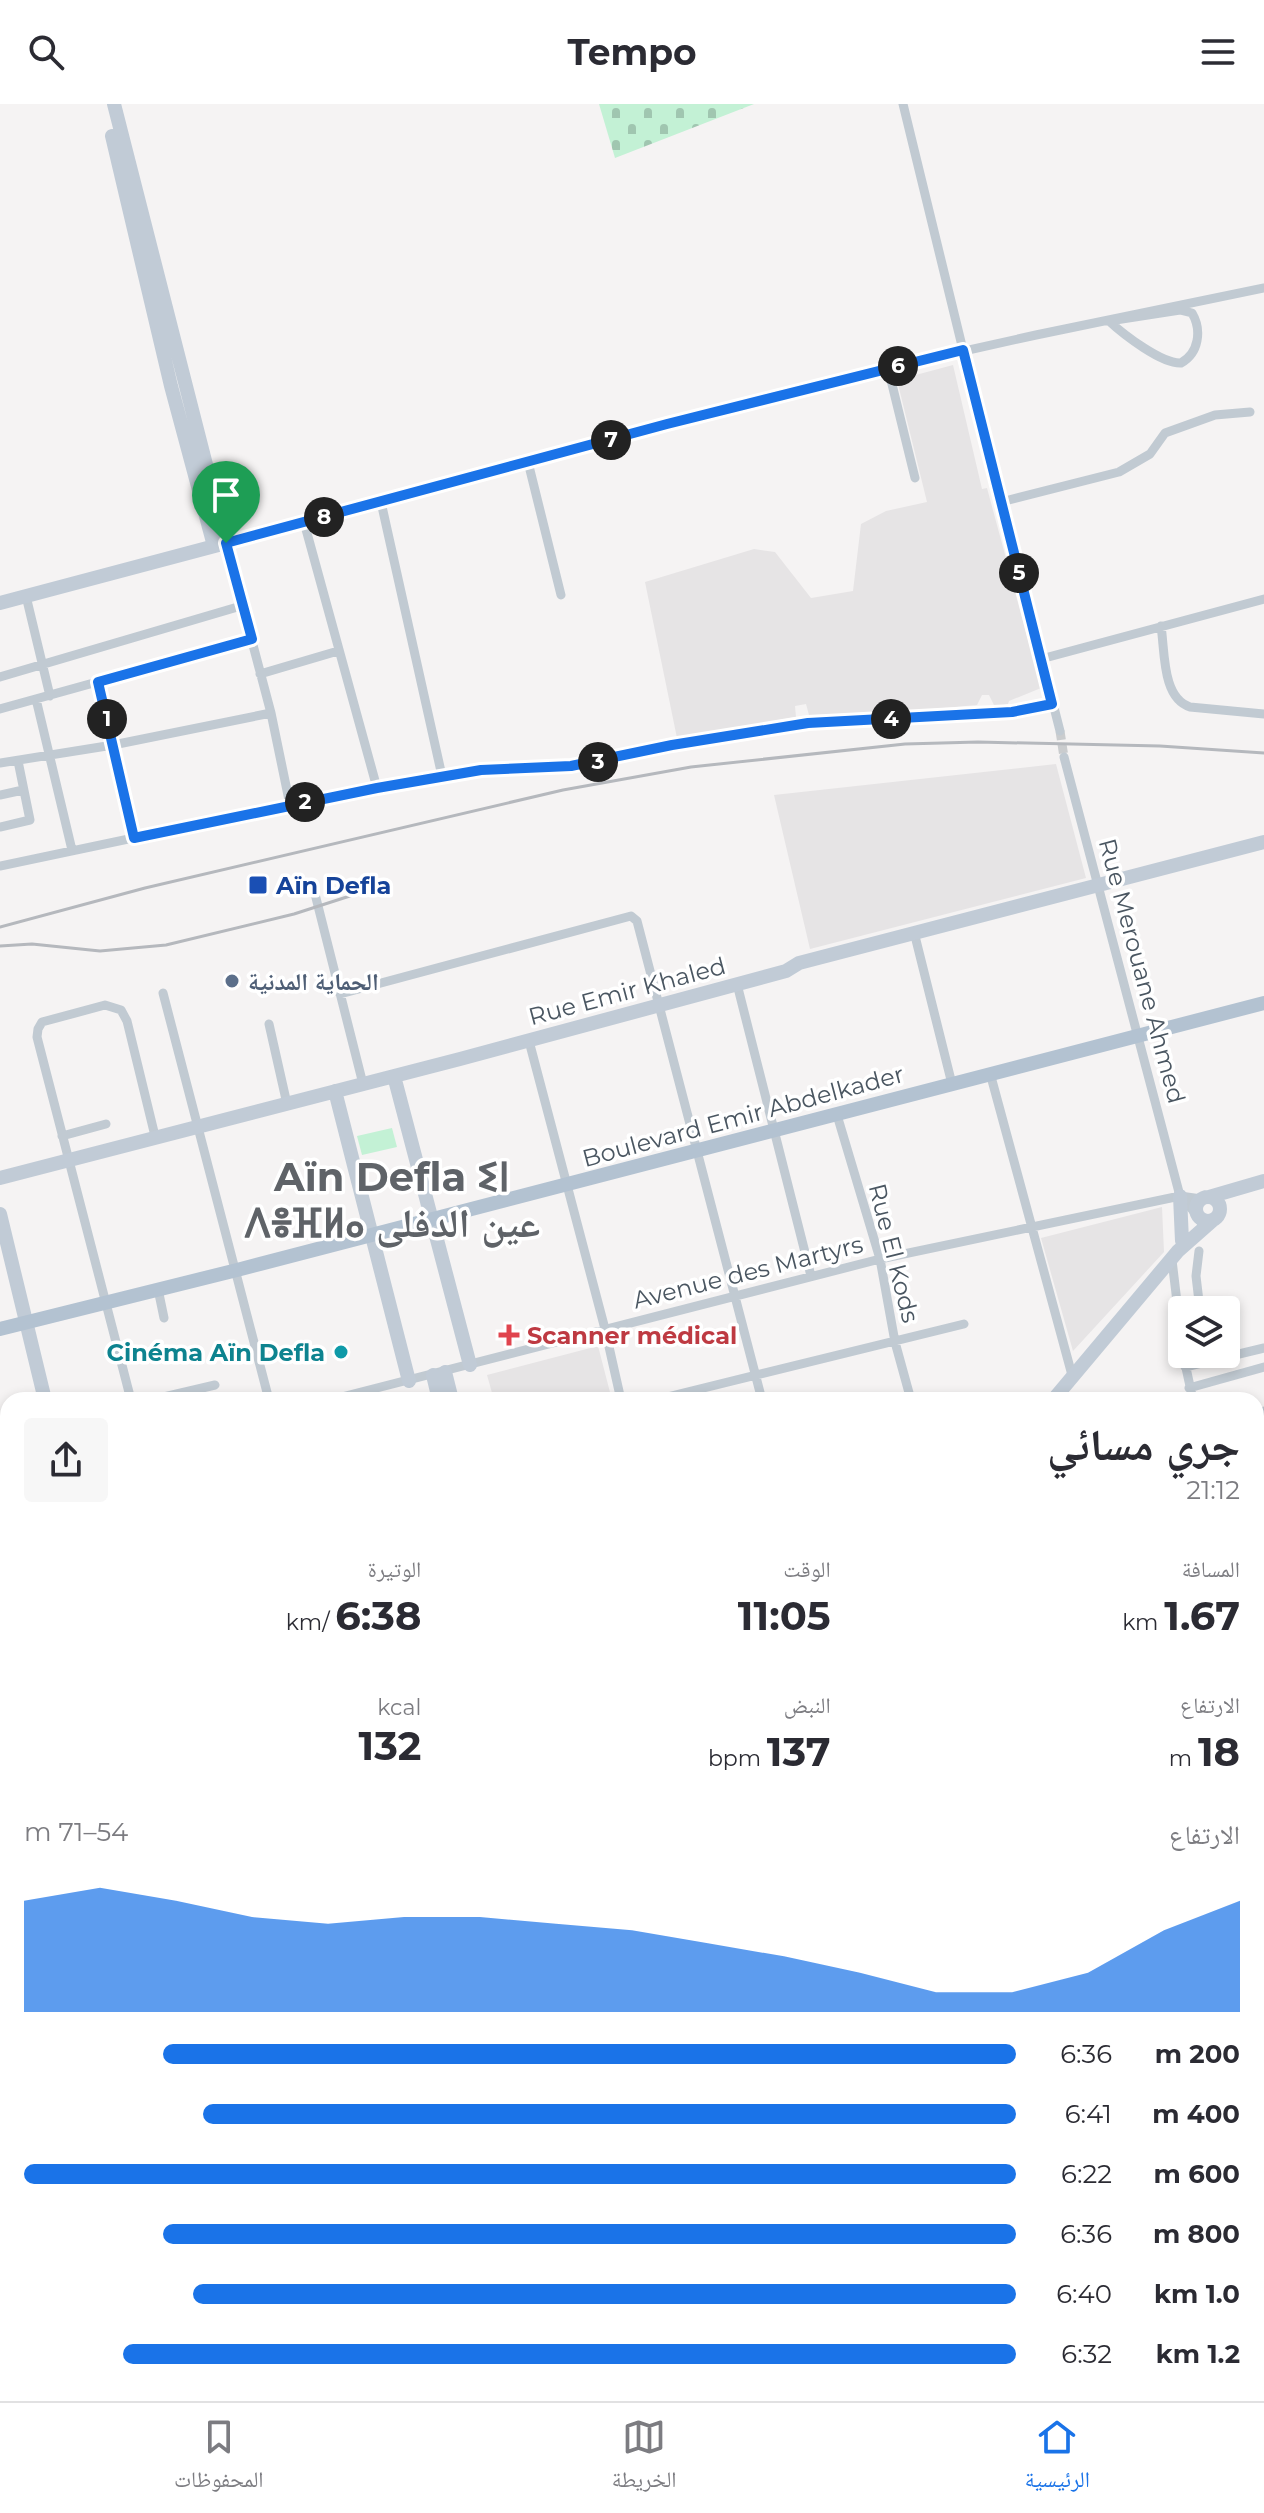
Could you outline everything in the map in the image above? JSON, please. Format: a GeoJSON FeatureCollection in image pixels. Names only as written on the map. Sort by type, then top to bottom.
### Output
{"type":"FeatureCollection","features":[{"type":"Feature","properties":{"kind":"main road","name":"Boulevard Emir Abdelkader"},"geometry":{"type":"LineString","coordinates":[[0,1329],[697,1152],[775,1129],[1264,1003]]}},
{"type":"Feature","properties":{"kind":"street"},"geometry":{"type":"LineString","coordinates":[[104,104],[171,386],[252,639],[290,805]]}},
{"type":"Feature","properties":{"kind":"street"},"geometry":{"type":"LineString","coordinates":[[114,104],[220,544]]}},
{"type":"Feature","properties":{"kind":"street"},"geometry":{"type":"LineString","coordinates":[[903,104],[1060,731]]}},
{"type":"Feature","properties":{"kind":"street"},"geometry":{"type":"LineString","coordinates":[[0,603],[888,368],[1264,288]]}},
{"type":"Feature","properties":{"kind":"street"},"geometry":{"type":"LineString","coordinates":[[1190,310],[1197,324],[1197,343],[1185,361],[1171,363],[1135,342],[1109,321],[1190,310]]}},
{"type":"Feature","properties":{"kind":"street"},"geometry":{"type":"LineString","coordinates":[[888,368],[915,478]]}},
{"type":"Feature","properties":{"kind":"street"},"geometry":{"type":"LineString","coordinates":[[1001,502],[1119,472],[1150,454],[1165,433],[1215,415],[1250,412]]}},
{"type":"Feature","properties":{"kind":"street"},"geometry":{"type":"LineString","coordinates":[[528,462],[561,595]]}},
{"type":"Feature","properties":{"kind":"street"},"geometry":{"type":"LineString","coordinates":[[381,502],[442,776]]}},
{"type":"Feature","properties":{"kind":"street"},"geometry":{"type":"LineString","coordinates":[[304,522],[377,788]]}},
{"type":"Feature","properties":{"kind":"street"},"geometry":{"type":"LineString","coordinates":[[26,596],[50,696]]}},
{"type":"Feature","properties":{"kind":"street"},"geometry":{"type":"LineString","coordinates":[[1041,659],[1264,599]]}},
{"type":"Feature","properties":{"kind":"street"},"geometry":{"type":"LineString","coordinates":[[0,677],[241,606]]}},
{"type":"Feature","properties":{"kind":"street"},"geometry":{"type":"LineString","coordinates":[[1161,626],[1171,691],[1179,703],[1190,707],[1264,714]]}},
{"type":"Feature","properties":{"kind":"street"},"geometry":{"type":"LineString","coordinates":[[0,709],[252,639]]}},
{"type":"Feature","properties":{"kind":"street"},"geometry":{"type":"LineString","coordinates":[[260,674],[338,651]]}},
{"type":"Feature","properties":{"kind":"street"},"geometry":{"type":"LineString","coordinates":[[98,682],[134,838]]}},
{"type":"Feature","properties":{"kind":"street"},"geometry":{"type":"LineString","coordinates":[[36,699],[72,850]]}},
{"type":"Feature","properties":{"kind":"street"},"geometry":{"type":"LineString","coordinates":[[0,866],[442,776],[491,769],[571,766],[672,745],[808,723],[1012,712],[1052,704]]}},
{"type":"Feature","properties":{"kind":"street"},"geometry":{"type":"LineString","coordinates":[[0,763],[113,745],[271,713]]}},
{"type":"Feature","properties":{"kind":"street","name":"Rue Merouane Ahmed"},"geometry":{"type":"LineString","coordinates":[[1064,757],[1180,1196]]}},
{"type":"Feature","properties":{"kind":"street"},"geometry":{"type":"LineString","coordinates":[[0,827],[30,820],[18,761]]}},
{"type":"Feature","properties":{"kind":"street"},"geometry":{"type":"LineString","coordinates":[[0,795],[23,790]]}},
{"type":"Feature","properties":{"kind":"street","name":"Rue Emir Khaled"},"geometry":{"type":"LineString","coordinates":[[0,1178],[529,1041],[786,971],[799,963],[1264,842]]}},
{"type":"Feature","properties":{"kind":"street"},"geometry":{"type":"LineString","coordinates":[[314,890],[363,1084]]}},
{"type":"Feature","properties":{"kind":"street"},"geometry":{"type":"LineString","coordinates":[[340,994],[631,916],[637,921],[759,1392]]}},
{"type":"Feature","properties":{"kind":"street"},"geometry":{"type":"LineString","coordinates":[[914,932],[952,1084]]}},
{"type":"Feature","properties":{"kind":"street"},"geometry":{"type":"LineString","coordinates":[[737,984],[811,1276]]}},
{"type":"Feature","properties":{"kind":"street"},"geometry":{"type":"LineString","coordinates":[[163,993],[267,1392]]}},
{"type":"Feature","properties":{"kind":"street"},"geometry":{"type":"LineString","coordinates":[[129,1392],[37,1037],[38,1029],[50,1019],[105,1005],[117,1007],[125,1015],[155,1136]]}},
{"type":"Feature","properties":{"kind":"street"},"geometry":{"type":"LineString","coordinates":[[269,1024],[287,1104]]}},
{"type":"Feature","properties":{"kind":"street"},"geometry":{"type":"LineString","coordinates":[[529,1041],[619,1392]]}},
{"type":"Feature","properties":{"kind":"street"},"geometry":{"type":"LineString","coordinates":[[990,1073],[1072,1375]]}},
{"type":"Feature","properties":{"kind":"street"},"geometry":{"type":"LineString","coordinates":[[394,1076],[470,1365]]}},
{"type":"Feature","properties":{"kind":"street"},"geometry":{"type":"LineString","coordinates":[[335,1091],[409,1381]]}},
{"type":"Feature","properties":{"kind":"street","name":"Rue El Kods"},"geometry":{"type":"LineString","coordinates":[[837,1115],[880,1259],[895,1342],[909,1392]]}},
{"type":"Feature","properties":{"kind":"street"},"geometry":{"type":"LineString","coordinates":[[62,1136],[106,1124]]}},
{"type":"Feature","properties":{"kind":"street"},"geometry":{"type":"LineString","coordinates":[[1207,1216],[1264,1181]]}},
{"type":"Feature","properties":{"kind":"street"},"geometry":{"type":"LineString","coordinates":[[1207,1216],[1195,1206],[1205,1198],[1264,1181]]}},
{"type":"Feature","properties":{"kind":"street"},"geometry":{"type":"LineString","coordinates":[[1180,1196],[1207,1216]]}},
{"type":"Feature","properties":{"kind":"street"},"geometry":{"type":"LineString","coordinates":[[1179,1296],[1177,1251],[1180,1196]]}},
{"type":"Feature","properties":{"kind":"street","name":"Avenue des Martyrs"},"geometry":{"type":"LineString","coordinates":[[363,1392],[880,1259],[1180,1196],[1205,1198]]}},
{"type":"Feature","properties":{"kind":"street"},"geometry":{"type":"LineString","coordinates":[[1059,1392],[1207,1216],[1217,1201],[1205,1198]]}},
{"type":"Feature","properties":{"kind":"street"},"geometry":{"type":"LineString","coordinates":[[0,1214],[43,1392]]}},
{"type":"Feature","properties":{"kind":"street"},"geometry":{"type":"LineString","coordinates":[[1198,1296],[1196,1276],[1199,1251]]}},
{"type":"Feature","properties":{"kind":"street"},"geometry":{"type":"LineString","coordinates":[[158,1289],[164,1318]]}},
{"type":"Feature","properties":{"kind":"street"},"geometry":{"type":"LineString","coordinates":[[696,1392],[964,1324]]}},
{"type":"Feature","properties":{"kind":"street"},"geometry":{"type":"LineString","coordinates":[[1240,1352],[1264,1348]]}},
{"type":"Feature","properties":{"kind":"street"},"geometry":{"type":"LineString","coordinates":[[1189,1388],[1264,1367]]}},
{"type":"Feature","properties":{"kind":"street"},"geometry":{"type":"LineString","coordinates":[[1185,1368],[1190,1392]]}},
{"type":"Feature","properties":{"kind":"street"},"geometry":{"type":"LineString","coordinates":[[439,1374],[439,1392]]}},
{"type":"Feature","properties":{"kind":"street"},"geometry":{"type":"LineString","coordinates":[[439,1374],[448,1392]]}},
{"type":"Feature","properties":{"kind":"street"},"geometry":{"type":"LineString","coordinates":[[185,1392],[215,1385]]}},
{"type":"Feature","properties":{"kind":"shaded area"},"geometry":{"type":"Polygon","coordinates":[[[953,365],[982,489],[987,488],[1041,688],[995,707],[989,695],[982,695],[977,705],[875,714],[809,715],[806,704],[795,706],[796,717],[677,738],[645,582],[754,549],[775,552],[811,598],[853,591],[861,524],[886,511],[927,502],[897,380],[953,365]]]}},
{"type":"Feature","properties":{"kind":"shaded area"},"geometry":{"type":"Polygon","coordinates":[[[1056,764],[1086,878],[810,949],[774,795],[1056,764]]]}},
{"type":"Feature","properties":{"kind":"shaded area"},"geometry":{"type":"Polygon","coordinates":[[[1162,1207],[1164,1252],[1073,1351],[1041,1238],[1162,1207]]]}},
{"type":"Feature","properties":{"kind":"shaded area"},"geometry":{"type":"Polygon","coordinates":[[[598,1346],[610,1392],[492,1392],[487,1375],[598,1346]]]}},
{"type":"Feature","properties":{"kind":"green space"},"geometry":{"type":"Polygon","coordinates":[[[599,104],[754,104],[615,158],[599,104]]]}},
{"type":"Feature","properties":{"kind":"green space"},"geometry":{"type":"Polygon","coordinates":[[[392,1128],[397,1147],[362,1155],[357,1136],[392,1128]]]}},
{"type":"Feature","properties":{"kind":"tunnel"},"geometry":{"type":"LineString","coordinates":[[1060,731],[1064,757]]}},
{"type":"Feature","properties":{"kind":"railway"},"geometry":{"type":"LineString","coordinates":[[0,927],[145,888],[563,790],[691,767],[905,744],[978,742],[1160,746],[1264,753]]}},
{"type":"Feature","properties":{"kind":"railway"},"geometry":{"type":"LineString","coordinates":[[0,946],[32,944],[100,951],[166,945],[294,914],[384,885]]}},
{"type":"Feature","properties":{"kind":"place","name":"Aïn Defla"},"geometry":{"type":"Point","coordinates":[258,885]}},
{"type":"Feature","properties":{"kind":"place","name":"الحماية المدنية"},"geometry":{"type":"Point","coordinates":[232,981]}},
{"type":"Feature","properties":{"kind":"place","name":"Scanner médical"},"geometry":{"type":"Point","coordinates":[509,1335]}},
{"type":"Feature","properties":{"kind":"place","name":"Cinéma Aïn Defla"},"geometry":{"type":"Point","coordinates":[341,1352]}},
{"type":"Feature","properties":{"kind":"district","name":"Aïn Defla ⵉⵏ ⴷⴻⴼⵍⴰ عين الدفلى"},"geometry":{"type":"Point","coordinates":[392,1199]}},
{"type":"Feature","properties":{"kind":"route"},"geometry":{"type":"LineString","coordinates":[[963,350],[1052,704],[1012,712],[808,723],[672,745],[571,766],[481,770],[134,838],[98,682],[252,639],[226,543],[667,424],[963,350]]}}]}
